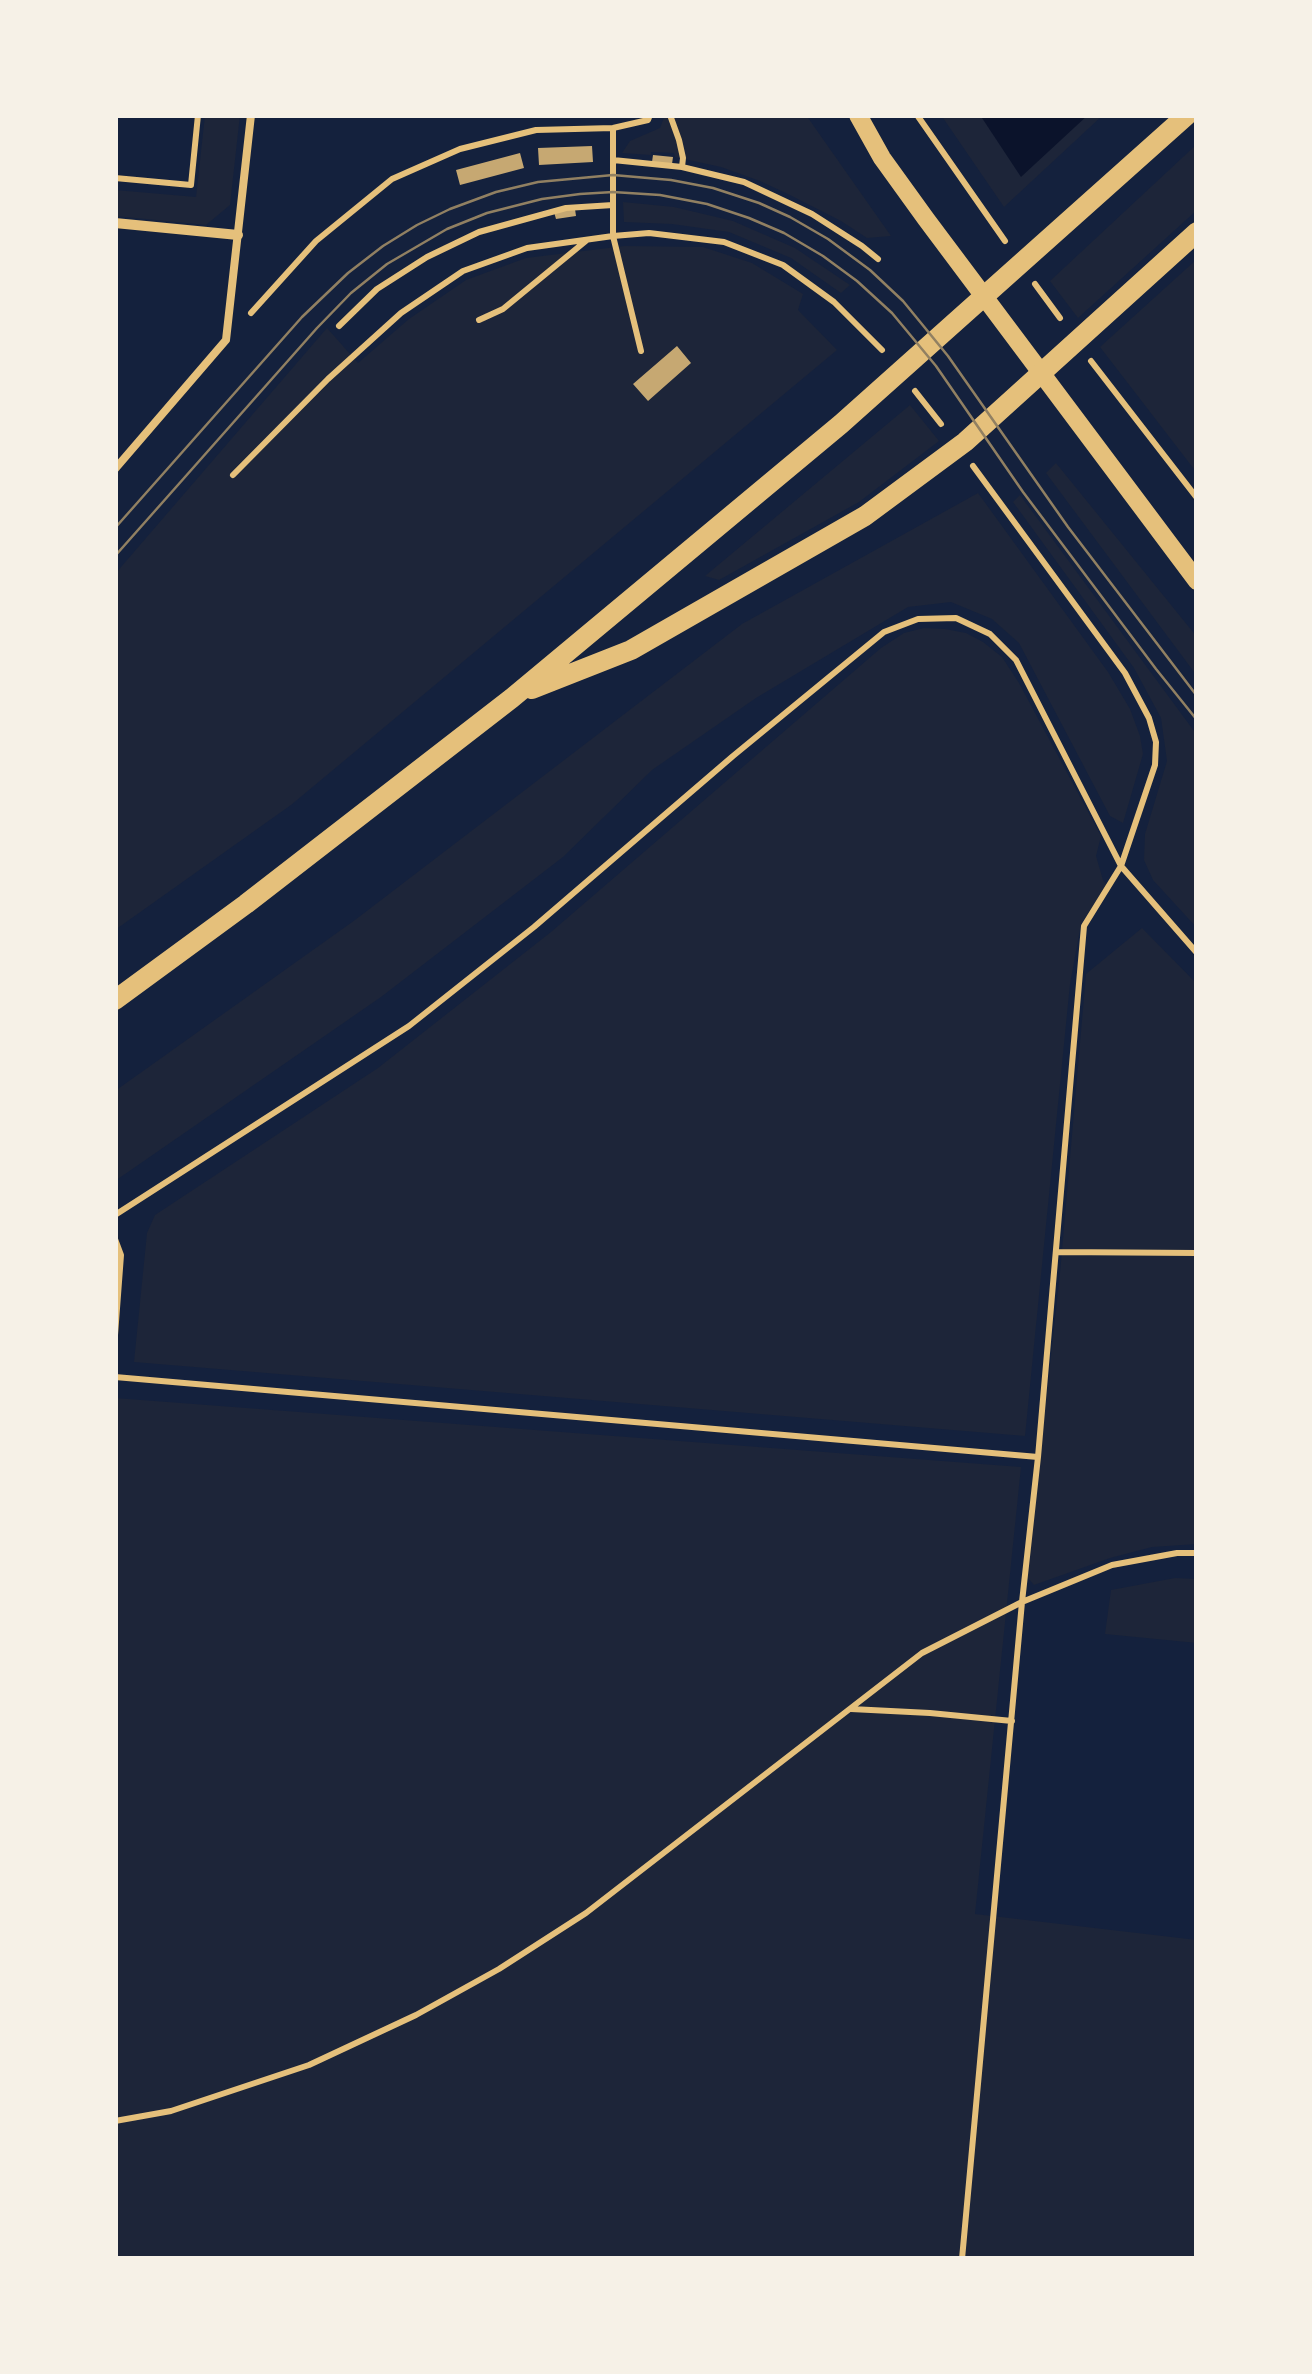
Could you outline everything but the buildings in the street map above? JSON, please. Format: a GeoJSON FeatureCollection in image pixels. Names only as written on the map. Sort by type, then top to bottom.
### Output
{"type":"FeatureCollection","features":[{"type":"Feature","properties":{"kind":"main road"},"geometry":{"type":"LineString","coordinates":[[115,1000],[512,698],[840,424],[1188,115]]}},
{"type":"Feature","properties":{"kind":"main road"},"geometry":{"type":"LineString","coordinates":[[512,698],[631,650],[865,516],[964,442],[1197,232]]}},
{"type":"Feature","properties":{"kind":"street"},"geometry":{"type":"LineString","coordinates":[[842,115],[882,158]]}},
{"type":"Feature","properties":{"kind":"street"},"geometry":{"type":"LineString","coordinates":[[858,115],[882,158],[926,219],[1197,581]]}},
{"type":"Feature","properties":{"kind":"street"},"geometry":{"type":"LineString","coordinates":[[115,223],[238,234]]}},
{"type":"Feature","properties":{"kind":"lane"},"geometry":{"type":"LineString","coordinates":[[115,469],[226,340],[251,115]]}},
{"type":"Feature","properties":{"kind":"path"},"geometry":{"type":"LineString","coordinates":[[115,178],[192,185],[198,115]]}},
{"type":"Feature","properties":{"kind":"path"},"geometry":{"type":"LineString","coordinates":[[226,340],[316,241],[392,179],[460,149],[536,130],[613,128],[648,120],[650,115]]}},
{"type":"Feature","properties":{"kind":"path"},"geometry":{"type":"LineString","coordinates":[[670,115],[679,140],[682,167]]}},
{"type":"Feature","properties":{"kind":"path"},"geometry":{"type":"LineString","coordinates":[[917,115],[1009,247]]}},
{"type":"Feature","properties":{"kind":"path"},"geometry":{"type":"LineString","coordinates":[[613,128],[613,236],[642,351]]}},
{"type":"Feature","properties":{"kind":"path"},"geometry":{"type":"LineString","coordinates":[[613,160],[682,167],[744,182],[812,214],[878,259]]}},
{"type":"Feature","properties":{"kind":"path"},"geometry":{"type":"LineString","coordinates":[[339,326],[377,290],[427,257],[479,232],[566,208],[613,206]]}},
{"type":"Feature","properties":{"kind":"path"},"geometry":{"type":"LineString","coordinates":[[233,475],[328,379],[401,313],[463,272],[527,248],[649,233],[724,242],[783,266],[834,302],[893,362]]}},
{"type":"Feature","properties":{"kind":"path"},"geometry":{"type":"LineString","coordinates":[[479,320],[503,309],[588,239]]}},
{"type":"Feature","properties":{"kind":"path"},"geometry":{"type":"LineString","coordinates":[[1031,278],[1065,325]]}},
{"type":"Feature","properties":{"kind":"path"},"geometry":{"type":"LineString","coordinates":[[1088,356],[1197,498]]}},
{"type":"Feature","properties":{"kind":"path"},"geometry":{"type":"LineString","coordinates":[[904,376],[949,435]]}},
{"type":"Feature","properties":{"kind":"path"},"geometry":{"type":"LineString","coordinates":[[962,2259],[1084,926],[1120,866],[1155,766],[1156,742],[1149,718],[1125,674],[972,464]]}},
{"type":"Feature","properties":{"kind":"path"},"geometry":{"type":"LineString","coordinates":[[115,1215],[409,1026],[534,928],[884,632],[918,619],[956,618],[990,634],[1016,660],[1120,866],[1197,953]]}},
{"type":"Feature","properties":{"kind":"path"},"geometry":{"type":"LineString","coordinates":[[115,1239],[121,1255],[115,1336]]}},
{"type":"Feature","properties":{"kind":"path"},"geometry":{"type":"LineString","coordinates":[[1056,1252],[1197,1253]]}},
{"type":"Feature","properties":{"kind":"path"},"geometry":{"type":"LineString","coordinates":[[115,1377],[1038,1457]]}},
{"type":"Feature","properties":{"kind":"path"},"geometry":{"type":"LineString","coordinates":[[115,2121],[171,2111],[309,2065],[416,2016],[586,1913],[922,1653],[1022,1602],[1112,1564],[1197,1553]]}},
{"type":"Feature","properties":{"kind":"path"},"geometry":{"type":"LineString","coordinates":[[850,1708],[1012,1721]]}},
{"type":"Feature","properties":{"kind":"shaded area"},"geometry":{"type":"Polygon","coordinates":[[[205,115],[240,115],[230,205],[206,225],[115,216],[115,190],[196,197],[205,115]]]}},
{"type":"Feature","properties":{"kind":"shaded area"},"geometry":{"type":"Polygon","coordinates":[[[665,115],[806,115],[891,236],[867,238],[790,195],[721,167],[675,157],[674,153],[622,153],[630,141],[660,128],[665,115]]]}},
{"type":"Feature","properties":{"kind":"shaded area"},"geometry":{"type":"Polygon","coordinates":[[[941,115],[1103,115],[1004,207],[941,115]]]}},
{"type":"Feature","properties":{"kind":"shaded area"},"geometry":{"type":"Polygon","coordinates":[[[980,115],[1088,115],[1021,177],[980,115]]]}},
{"type":"Feature","properties":{"kind":"shaded area"},"geometry":{"type":"Polygon","coordinates":[[[1197,144],[1197,210],[1078,318],[1050,281],[1197,144]]]}},
{"type":"Feature","properties":{"kind":"shaded area"},"geometry":{"type":"Polygon","coordinates":[[[623,202],[674,207],[733,221],[795,248],[850,285],[841,293],[791,258],[729,232],[624,222],[623,202]]]}},
{"type":"Feature","properties":{"kind":"shaded area"},"geometry":{"type":"Polygon","coordinates":[[[625,246],[703,247],[752,263],[803,294],[798,310],[837,350],[291,805],[115,930],[115,574],[327,328],[358,363],[409,319],[466,280],[526,258],[625,246]]]}},
{"type":"Feature","properties":{"kind":"shaded area"},"geometry":{"type":"Polygon","coordinates":[[[1197,259],[1197,473],[1100,347],[1197,259]]]}},
{"type":"Feature","properties":{"kind":"shaded area"},"geometry":{"type":"Polygon","coordinates":[[[910,405],[939,441],[859,502],[719,580],[705,576],[910,405]]]}},
{"type":"Feature","properties":{"kind":"shaded area"},"geometry":{"type":"Polygon","coordinates":[[[1056,463],[1197,637],[1197,676],[1046,473],[1056,463]]]}},
{"type":"Feature","properties":{"kind":"shaded area"},"geometry":{"type":"Polygon","coordinates":[[[978,493],[1108,672],[1130,709],[1143,754],[1123,823],[1110,816],[1019,643],[992,619],[951,602],[908,607],[756,698],[652,770],[563,857],[381,997],[115,1181],[115,1091],[355,920],[742,624],[978,493]]]}},
{"type":"Feature","properties":{"kind":"shaded area"},"geometry":{"type":"Polygon","coordinates":[[[1020,495],[1197,735],[1197,928],[1153,880],[1144,860],[1145,834],[1167,761],[1161,718],[1134,668],[1013,502],[1020,495]]]}},
{"type":"Feature","properties":{"kind":"shaded area"},"geometry":{"type":"Polygon","coordinates":[[[924,628],[966,633],[1002,657],[1101,836],[1096,856],[1107,885],[1081,924],[1070,984],[1025,1436],[134,1362],[147,1233],[155,1215],[378,1068],[551,932],[881,648],[904,633],[924,628]]]}},
{"type":"Feature","properties":{"kind":"shaded area"},"geometry":{"type":"Polygon","coordinates":[[[1142,928],[1197,984],[1197,1544],[1152,1547],[1034,1585],[1027,1577],[1060,1273],[1086,974],[1142,928]]]}},
{"type":"Feature","properties":{"kind":"shaded area"},"geometry":{"type":"Polygon","coordinates":[[[115,1398],[1021,1467],[975,1914],[1197,1940],[1197,2259],[115,2259],[115,1398]]]}},
{"type":"Feature","properties":{"kind":"shaded area"},"geometry":{"type":"Polygon","coordinates":[[[1175,1578],[1197,1579],[1197,1643],[1105,1634],[1111,1590],[1175,1578]]]}},
{"type":"Feature","properties":{"kind":"tram line"},"geometry":{"type":"LineString","coordinates":[[115,528],[302,317],[383,246],[450,209],[538,182],[613,175],[671,180],[713,188],[790,217],[870,270],[903,301],[948,356],[1068,527],[1197,696]]}},
{"type":"Feature","properties":{"kind":"tram line"},"geometry":{"type":"LineString","coordinates":[[115,556],[317,328],[387,264],[447,229],[487,213],[542,199],[613,192],[660,195],[707,204],[784,233],[857,281],[892,313],[936,366],[1023,492],[1197,720]]}}]}
